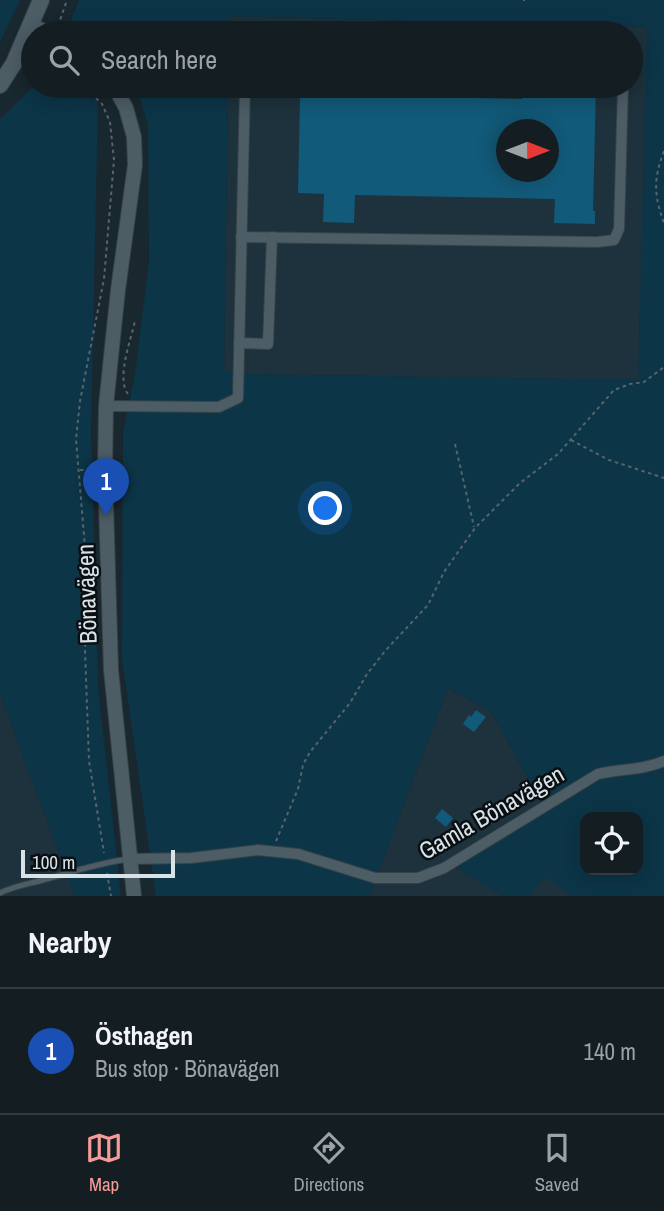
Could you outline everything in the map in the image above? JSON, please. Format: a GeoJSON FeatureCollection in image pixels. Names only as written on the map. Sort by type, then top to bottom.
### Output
{"type":"FeatureCollection","features":[{"type":"Feature","properties":{"kind":"main road"},"geometry":{"type":"LineString","coordinates":[[33,21],[41,0]]}},
{"type":"Feature","properties":{"kind":"main road"},"geometry":{"type":"LineString","coordinates":[[0,85],[21,47]]}},
{"type":"Feature","properties":{"kind":"street","name":"Bönavägen"},"geometry":{"type":"LineString","coordinates":[[121,98],[134,137],[135,165],[106,406],[105,482],[111,670],[134,896]]}},
{"type":"Feature","properties":{"kind":"street"},"geometry":{"type":"LineString","coordinates":[[106,406],[219,407],[238,398],[244,98]]}},
{"type":"Feature","properties":{"kind":"street"},"geometry":{"type":"LineString","coordinates":[[241,237],[597,242],[614,240],[619,229],[623,98]]}},
{"type":"Feature","properties":{"kind":"street"},"geometry":{"type":"LineString","coordinates":[[239,343],[268,344],[272,237]]}},
{"type":"Feature","properties":{"kind":"street","name":"Gamla Bönavägen"},"geometry":{"type":"LineString","coordinates":[[129,859],[191,858],[258,850],[298,854],[375,878],[418,878],[444,868],[598,774],[652,766],[664,761]]}},
{"type":"Feature","properties":{"kind":"lane"},"geometry":{"type":"LineString","coordinates":[[0,892],[105,862],[129,859]]}},
{"type":"Feature","properties":{"kind":"path"},"geometry":{"type":"LineString","coordinates":[[60,21],[67,0]]}},
{"type":"Feature","properties":{"kind":"path"},"geometry":{"type":"LineString","coordinates":[[664,151],[656,170],[655,187],[657,205],[664,223]]}},
{"type":"Feature","properties":{"kind":"path"},"geometry":{"type":"LineString","coordinates":[[129,395],[124,388],[123,373],[135,321]]}},
{"type":"Feature","properties":{"kind":"path"},"geometry":{"type":"LineString","coordinates":[[273,852],[310,752],[350,703],[385,651],[428,605],[444,572],[475,528],[520,483],[558,454],[614,390],[630,384],[644,383],[664,367]]}},
{"type":"Feature","properties":{"kind":"path"},"geometry":{"type":"LineString","coordinates":[[570,440],[609,460],[664,478]]}},
{"type":"Feature","properties":{"kind":"path"},"geometry":{"type":"LineString","coordinates":[[455,444],[475,528]]}},
{"type":"Feature","properties":{"kind":"shaded area"},"geometry":{"type":"Polygon","coordinates":[[[0,0],[20,0],[0,42],[0,0]]]}},
{"type":"Feature","properties":{"kind":"shaded area"},"geometry":{"type":"Polygon","coordinates":[[[79,0],[664,0],[664,896],[573,896],[545,877],[529,896],[504,896],[446,862],[543,805],[492,713],[448,688],[369,896],[156,896],[122,658],[123,433],[135,374],[149,261],[148,125],[140,98],[228,98],[224,371],[239,374],[638,380],[647,27],[643,27],[643,21],[420,21],[230,16],[230,21],[71,21],[79,0]]]}},
{"type":"Feature","properties":{"kind":"shaded area"},"geometry":{"type":"Polygon","coordinates":[[[229,16],[419,21],[229,21],[229,16]]]}},
{"type":"Feature","properties":{"kind":"shaded area"},"geometry":{"type":"Polygon","coordinates":[[[643,27],[648,27],[638,380],[239,374],[224,371],[228,98],[643,98],[643,27]]]}},
{"type":"Feature","properties":{"kind":"shaded area"},"geometry":{"type":"Polygon","coordinates":[[[22,98],[98,100],[91,432],[98,687],[121,896],[75,896],[0,694],[0,119],[22,98]]]}},
{"type":"Feature","properties":{"kind":"shaded area"},"geometry":{"type":"Polygon","coordinates":[[[448,688],[492,713],[543,805],[447,862],[504,896],[369,896],[448,688]]]}},
{"type":"Feature","properties":{"kind":"shaded area"},"geometry":{"type":"Polygon","coordinates":[[[0,694],[75,896],[0,896],[0,694]]]}},
{"type":"Feature","properties":{"kind":"shaded area"},"geometry":{"type":"Polygon","coordinates":[[[545,876],[573,896],[529,896],[545,876]]]}},
{"type":"Feature","properties":{"kind":"building"},"geometry":{"type":"Polygon","coordinates":[[[300,98],[596,98],[595,224],[554,223],[555,199],[355,195],[354,223],[323,222],[324,194],[298,193],[300,98]]]}},
{"type":"Feature","properties":{"kind":"building"},"geometry":{"type":"Polygon","coordinates":[[[476,710],[486,717],[474,732],[463,724],[476,710]]]}},
{"type":"Feature","properties":{"kind":"building"},"geometry":{"type":"Polygon","coordinates":[[[442,809],[453,818],[446,827],[435,818],[442,809]]]}},
{"type":"Feature","properties":{"kind":"place","name":"Östhagen"},"geometry":{"type":"Point","coordinates":[106,516]}}]}
